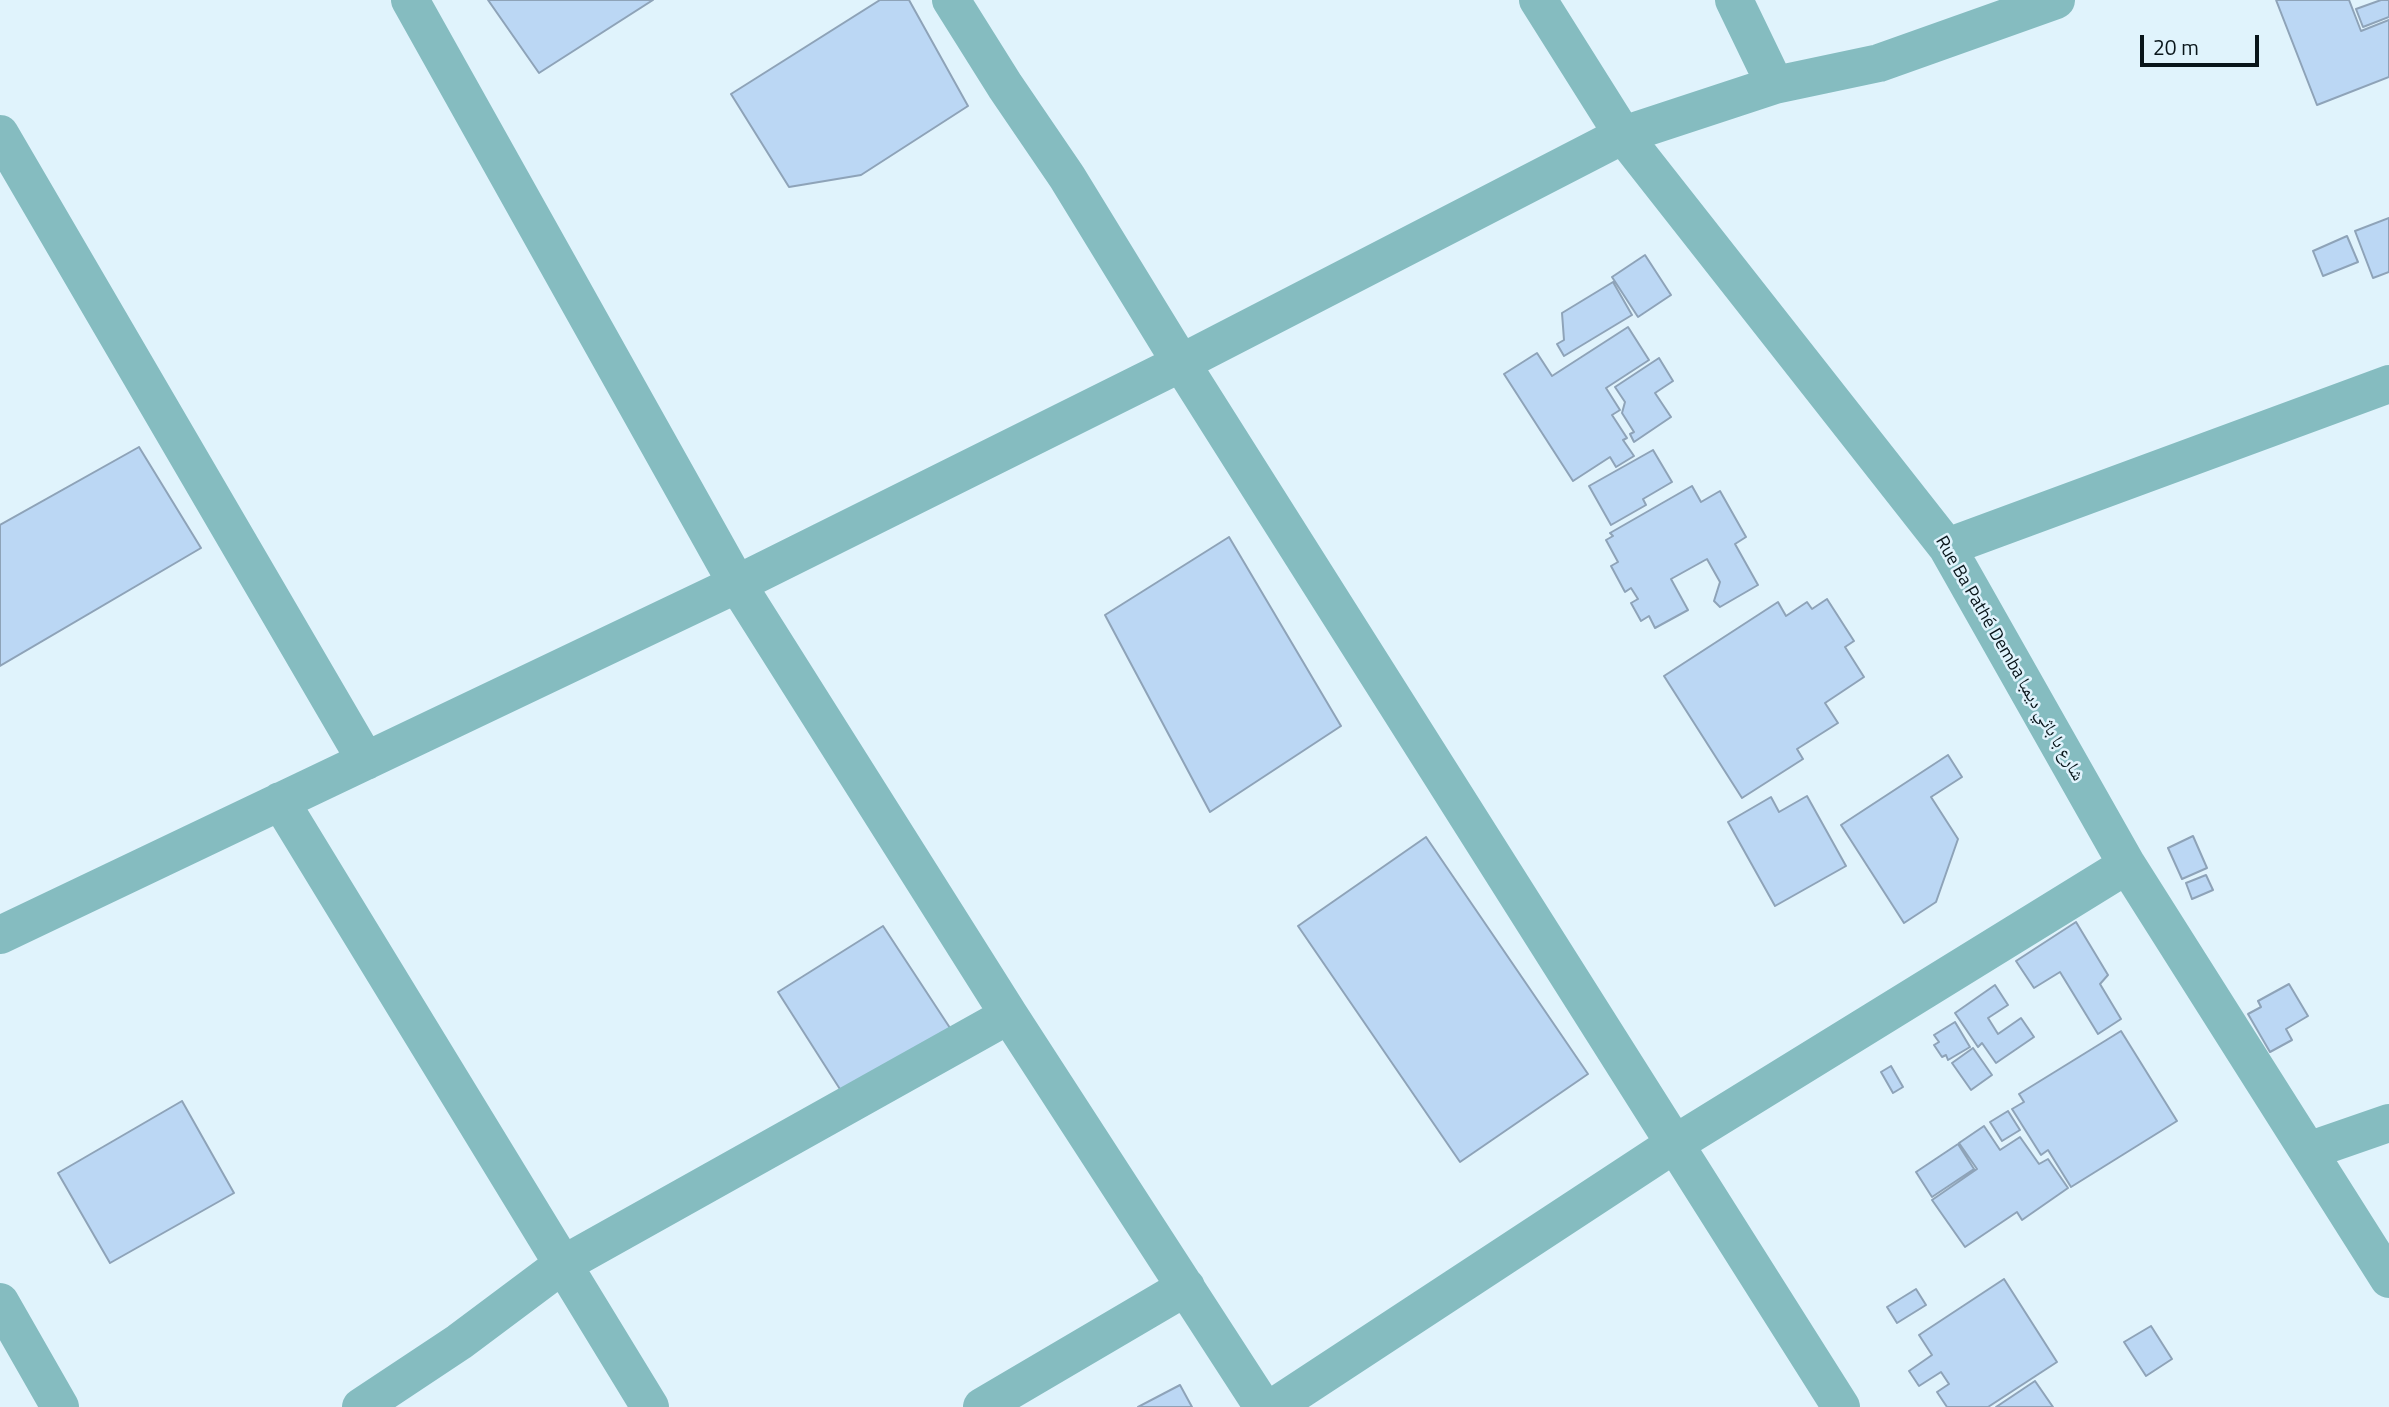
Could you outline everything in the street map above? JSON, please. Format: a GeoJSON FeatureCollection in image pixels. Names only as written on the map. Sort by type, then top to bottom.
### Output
{"type":"FeatureCollection","features":[{"type":"Feature","properties":{"kind":"street"},"geometry":{"type":"LineString","coordinates":[[410,0],[737,584],[1009,1014],[1263,1407]]}},
{"type":"Feature","properties":{"kind":"street"},"geometry":{"type":"LineString","coordinates":[[951,0],[1004,86],[1067,177],[1673,1145],[1841,1407]]}},
{"type":"Feature","properties":{"kind":"street","name":"Rue Ba Pathé Demba شارع با باثي ديمبا"},"geometry":{"type":"LineString","coordinates":[[1538,0],[1623,135],[1947,547],[2127,865],[2389,1279]]}},
{"type":"Feature","properties":{"kind":"street"},"geometry":{"type":"LineString","coordinates":[[1734,0],[1775,85]]}},
{"type":"Feature","properties":{"kind":"street"},"geometry":{"type":"LineString","coordinates":[[0,935],[737,584],[1181,363],[1623,135],[1775,85],[1879,63],[2056,0]]}},
{"type":"Feature","properties":{"kind":"street"},"geometry":{"type":"LineString","coordinates":[[0,134],[366,761]]}},
{"type":"Feature","properties":{"kind":"street"},"geometry":{"type":"LineString","coordinates":[[1947,547],[2389,384]]}},
{"type":"Feature","properties":{"kind":"street"},"geometry":{"type":"LineString","coordinates":[[280,802],[650,1407]]}},
{"type":"Feature","properties":{"kind":"street"},"geometry":{"type":"LineString","coordinates":[[1274,1407],[1673,1145],[2127,865]]}},
{"type":"Feature","properties":{"kind":"street"},"geometry":{"type":"LineString","coordinates":[[361,1407],[459,1342],[562,1265],[1009,1014]]}},
{"type":"Feature","properties":{"kind":"street"},"geometry":{"type":"LineString","coordinates":[[2308,1151],[2389,1123]]}},
{"type":"Feature","properties":{"kind":"street"},"geometry":{"type":"LineString","coordinates":[[982,1407],[1186,1287]]}},
{"type":"Feature","properties":{"kind":"street"},"geometry":{"type":"LineString","coordinates":[[0,1302],[60,1407]]}},
{"type":"Feature","properties":{"kind":"building"},"geometry":{"type":"Polygon","coordinates":[[[488,0],[653,0],[539,73],[488,0]]]}},
{"type":"Feature","properties":{"kind":"building"},"geometry":{"type":"Polygon","coordinates":[[[880,0],[909,0],[968,106],[861,175],[789,187],[731,94],[880,0]]]}},
{"type":"Feature","properties":{"kind":"building"},"geometry":{"type":"Polygon","coordinates":[[[2276,0],[2349,0],[2361,31],[2389,20],[2389,77],[2317,105],[2276,0]]]}},
{"type":"Feature","properties":{"kind":"building"},"geometry":{"type":"Polygon","coordinates":[[[2381,0],[2389,0],[2389,17],[2363,27],[2356,9],[2381,0]]]}},
{"type":"Feature","properties":{"kind":"building"},"geometry":{"type":"Polygon","coordinates":[[[2389,218],[2389,272],[2373,278],[2355,231],[2389,218]]]}},
{"type":"Feature","properties":{"kind":"building"},"geometry":{"type":"Polygon","coordinates":[[[2347,236],[2358,262],[2323,276],[2313,251],[2347,236]]]}},
{"type":"Feature","properties":{"kind":"building"},"geometry":{"type":"Polygon","coordinates":[[[1645,255],[1671,295],[1638,317],[1612,277],[1645,255]]]}},
{"type":"Feature","properties":{"kind":"building"},"geometry":{"type":"Polygon","coordinates":[[[1613,282],[1632,315],[1564,356],[1557,344],[1564,340],[1562,313],[1613,282]]]}},
{"type":"Feature","properties":{"kind":"building"},"geometry":{"type":"Polygon","coordinates":[[[1628,327],[1649,360],[1606,388],[1620,410],[1612,415],[1627,438],[1623,440],[1634,456],[1616,467],[1610,457],[1573,481],[1504,374],[1537,353],[1552,376],[1628,327]]]}},
{"type":"Feature","properties":{"kind":"building"},"geometry":{"type":"Polygon","coordinates":[[[1659,358],[1673,381],[1655,393],[1671,417],[1634,442],[1630,434],[1634,432],[1622,413],[1625,402],[1615,387],[1659,358]]]}},
{"type":"Feature","properties":{"kind":"building"},"geometry":{"type":"Polygon","coordinates":[[[139,447],[201,548],[0,666],[0,525],[139,447]]]}},
{"type":"Feature","properties":{"kind":"building"},"geometry":{"type":"Polygon","coordinates":[[[1653,450],[1672,482],[1643,499],[1646,505],[1611,525],[1589,486],[1653,450]]]}},
{"type":"Feature","properties":{"kind":"building"},"geometry":{"type":"Polygon","coordinates":[[[1692,486],[1701,502],[1720,491],[1746,537],[1735,544],[1758,585],[1720,607],[1714,601],[1720,582],[1707,559],[1671,579],[1688,610],[1655,628],[1649,616],[1641,621],[1631,603],[1638,599],[1631,588],[1625,592],[1611,566],[1618,562],[1606,540],[1613,536],[1610,533],[1692,486]]]}},
{"type":"Feature","properties":{"kind":"building"},"geometry":{"type":"Polygon","coordinates":[[[1229,537],[1341,726],[1210,812],[1105,615],[1229,537]]]}},
{"type":"Feature","properties":{"kind":"building"},"geometry":{"type":"Polygon","coordinates":[[[1827,599],[1854,641],[1845,647],[1864,677],[1825,703],[1838,723],[1797,749],[1803,759],[1742,798],[1664,676],[1778,602],[1786,616],[1807,602],[1812,609],[1827,599]]]}},
{"type":"Feature","properties":{"kind":"building"},"geometry":{"type":"Polygon","coordinates":[[[1948,755],[1962,777],[1931,797],[1958,839],[1936,902],[1904,923],[1841,825],[1948,755]]]}},
{"type":"Feature","properties":{"kind":"building"},"geometry":{"type":"Polygon","coordinates":[[[1807,796],[1846,866],[1775,906],[1728,822],[1771,797],[1779,812],[1807,796]]]}},
{"type":"Feature","properties":{"kind":"building"},"geometry":{"type":"Polygon","coordinates":[[[2193,836],[2207,868],[2182,879],[2168,848],[2193,836]]]}},
{"type":"Feature","properties":{"kind":"building"},"geometry":{"type":"Polygon","coordinates":[[[1426,837],[1588,1074],[1460,1162],[1298,926],[1426,837]]]}},
{"type":"Feature","properties":{"kind":"building"},"geometry":{"type":"Polygon","coordinates":[[[2206,875],[2213,890],[2192,899],[2186,883],[2206,875]]]}},
{"type":"Feature","properties":{"kind":"building"},"geometry":{"type":"Polygon","coordinates":[[[2076,922],[2108,975],[2100,984],[2121,1019],[2098,1034],[2060,972],[2034,988],[2016,961],[2076,922]]]}},
{"type":"Feature","properties":{"kind":"building"},"geometry":{"type":"Polygon","coordinates":[[[883,926],[954,1034],[845,1097],[778,992],[883,926]]]}},
{"type":"Feature","properties":{"kind":"building"},"geometry":{"type":"Polygon","coordinates":[[[2289,984],[2308,1016],[2286,1029],[2292,1040],[2270,1052],[2248,1014],[2261,1007],[2258,1001],[2289,984]]]}},
{"type":"Feature","properties":{"kind":"building"},"geometry":{"type":"Polygon","coordinates":[[[1995,985],[2008,1005],[1988,1018],[1998,1034],[2021,1018],[2034,1037],[1996,1063],[1982,1043],[1978,1047],[1955,1013],[1995,985]]]}},
{"type":"Feature","properties":{"kind":"building"},"geometry":{"type":"Polygon","coordinates":[[[1955,1022],[1970,1047],[1948,1060],[1946,1055],[1942,1057],[1934,1045],[1939,1042],[1934,1035],[1955,1022]]]}},
{"type":"Feature","properties":{"kind":"building"},"geometry":{"type":"Polygon","coordinates":[[[2121,1031],[2177,1121],[2071,1187],[2048,1150],[2041,1155],[2012,1109],[2024,1102],[2019,1094],[2121,1031]]]}},
{"type":"Feature","properties":{"kind":"building"},"geometry":{"type":"Polygon","coordinates":[[[1973,1048],[1992,1075],[1971,1090],[1952,1063],[1973,1048]]]}},
{"type":"Feature","properties":{"kind":"building"},"geometry":{"type":"Polygon","coordinates":[[[1891,1066],[1903,1087],[1893,1093],[1881,1072],[1891,1066]]]}},
{"type":"Feature","properties":{"kind":"building"},"geometry":{"type":"Polygon","coordinates":[[[182,1101],[234,1193],[110,1263],[58,1173],[182,1101]]]}},
{"type":"Feature","properties":{"kind":"building"},"geometry":{"type":"Polygon","coordinates":[[[2008,1111],[2020,1130],[2002,1141],[1990,1122],[2008,1111]]]}},
{"type":"Feature","properties":{"kind":"building"},"geometry":{"type":"Polygon","coordinates":[[[1984,1126],[2000,1150],[2020,1137],[2039,1164],[2048,1159],[2068,1188],[2022,1220],[2017,1212],[1965,1247],[1932,1200],[1977,1169],[1959,1143],[1984,1126]]]}},
{"type":"Feature","properties":{"kind":"building"},"geometry":{"type":"Polygon","coordinates":[[[1958,1144],[1974,1169],[1932,1197],[1916,1172],[1958,1144]]]}},
{"type":"Feature","properties":{"kind":"building"},"geometry":{"type":"Polygon","coordinates":[[[2004,1279],[2057,1362],[1988,1407],[1947,1407],[1937,1392],[1949,1384],[1941,1372],[1919,1386],[1909,1371],[1932,1355],[1919,1335],[2004,1279]]]}},
{"type":"Feature","properties":{"kind":"building"},"geometry":{"type":"Polygon","coordinates":[[[1916,1289],[1926,1305],[1897,1323],[1887,1307],[1916,1289]]]}},
{"type":"Feature","properties":{"kind":"building"},"geometry":{"type":"Polygon","coordinates":[[[2151,1326],[2172,1359],[2146,1376],[2124,1342],[2151,1326]]]}},
{"type":"Feature","properties":{"kind":"building"},"geometry":{"type":"Polygon","coordinates":[[[2035,1381],[2053,1407],[1996,1407],[2035,1381]]]}},
{"type":"Feature","properties":{"kind":"building"},"geometry":{"type":"Polygon","coordinates":[[[1180,1385],[1192,1407],[1138,1407],[1180,1385]]]}}]}
